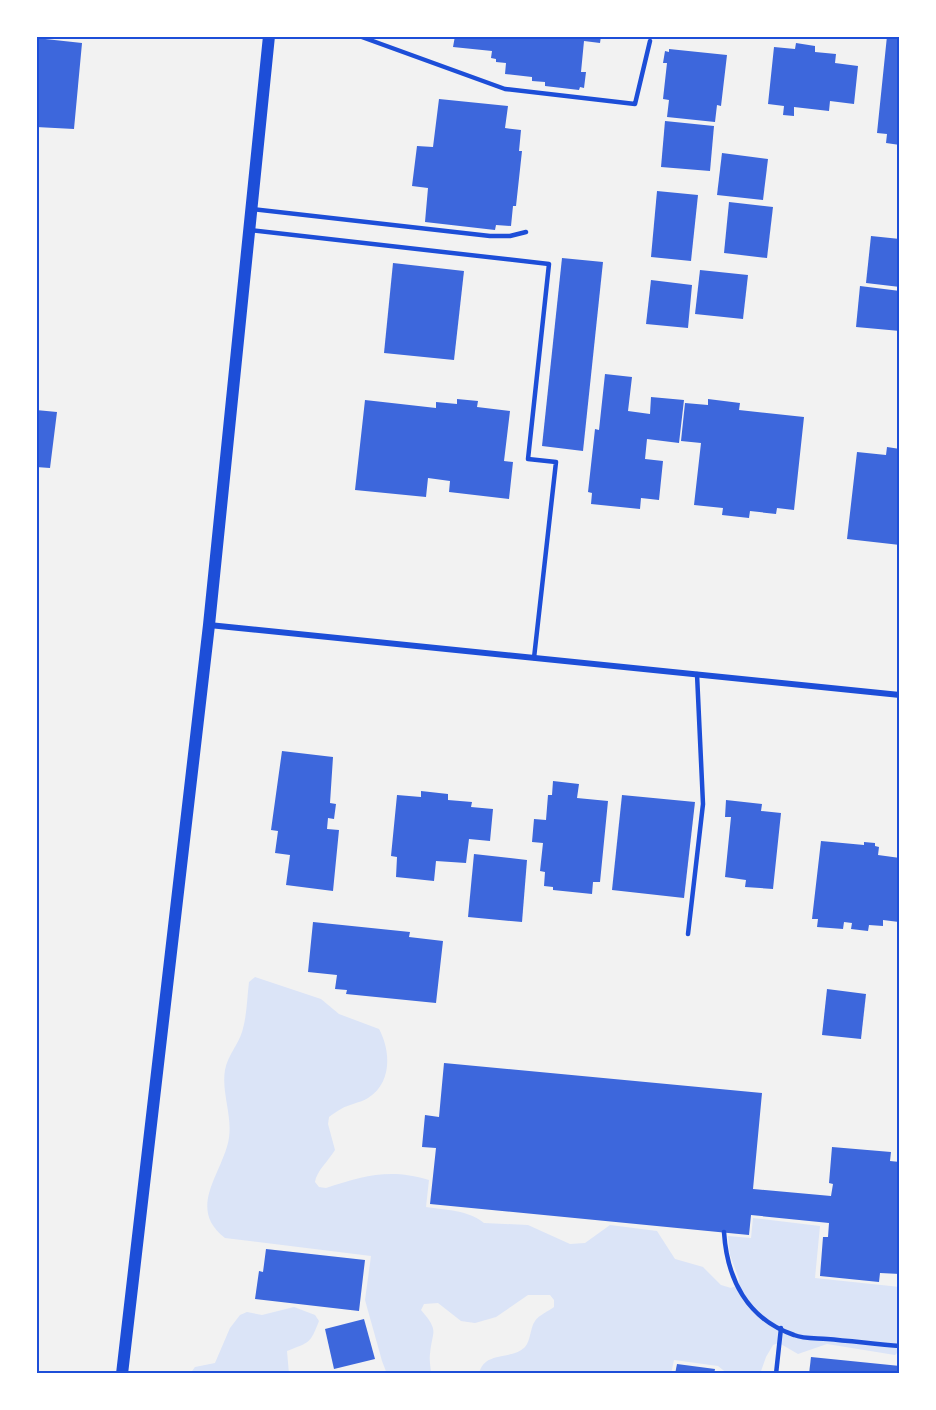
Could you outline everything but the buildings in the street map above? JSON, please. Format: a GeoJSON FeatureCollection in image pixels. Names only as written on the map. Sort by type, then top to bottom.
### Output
{"type":"FeatureCollection","features":[{"type":"Feature","properties":{"kind":"main road"},"geometry":{"type":"LineString","coordinates":[[122,1374],[209,625],[269,36]]}},
{"type":"Feature","properties":{"kind":"street"},"geometry":{"type":"LineString","coordinates":[[209,625],[900,695]]}},
{"type":"Feature","properties":{"kind":"lane"},"geometry":{"type":"LineString","coordinates":[[359,36],[505,89],[635,104],[650,41]]}},
{"type":"Feature","properties":{"kind":"lane"},"geometry":{"type":"LineString","coordinates":[[252,209],[490,236],[510,236],[526,232]]}},
{"type":"Feature","properties":{"kind":"lane"},"geometry":{"type":"LineString","coordinates":[[250,230],[549,264],[528,459],[556,462],[534,658]]}},
{"type":"Feature","properties":{"kind":"lane"},"geometry":{"type":"LineString","coordinates":[[688,934],[703,804],[697,674]]}},
{"type":"Feature","properties":{"kind":"lane"},"geometry":{"type":"LineString","coordinates":[[724,1232],[725,1255],[731,1273],[743,1297],[763,1318],[796,1336],[900,1346]]}},
{"type":"Feature","properties":{"kind":"lane"},"geometry":{"type":"LineString","coordinates":[[776,1374],[781,1328]]}},
{"type":"Feature","properties":{"kind":"shaded area"},"geometry":{"type":"Polygon","coordinates":[[[255,977],[321,999],[339,1014],[379,1029],[386,1047],[385,1075],[376,1092],[329,1117],[328,1124],[335,1150],[316,1178],[315,1182],[319,1187],[326,1188],[377,1175],[415,1176],[429,1180],[426,1207],[464,1213],[484,1223],[528,1225],[570,1244],[585,1243],[610,1225],[657,1231],[675,1259],[703,1267],[721,1285],[731,1288],[738,1285],[739,1279],[730,1255],[728,1236],[751,1238],[753,1218],[820,1226],[815,1278],[900,1287],[900,1350],[895,1355],[827,1344],[798,1354],[779,1343],[773,1345],[760,1374],[728,1374],[718,1366],[674,1360],[671,1374],[479,1374],[486,1362],[513,1354],[525,1347],[535,1321],[554,1307],[554,1300],[550,1295],[528,1295],[496,1317],[475,1323],[461,1321],[438,1303],[424,1304],[421,1310],[433,1327],[431,1374],[387,1374],[365,1300],[371,1256],[225,1238],[214,1227],[209,1216],[207,1204],[209,1193],[224,1156],[229,1134],[225,1070],[242,1032],[249,982],[255,977]]]}},
{"type":"Feature","properties":{"kind":"shaded area"},"geometry":{"type":"Polygon","coordinates":[[[294,1307],[315,1315],[319,1321],[308,1341],[287,1351],[289,1374],[190,1374],[195,1367],[215,1363],[230,1328],[240,1315],[247,1312],[262,1315],[294,1307]]]}}]}
